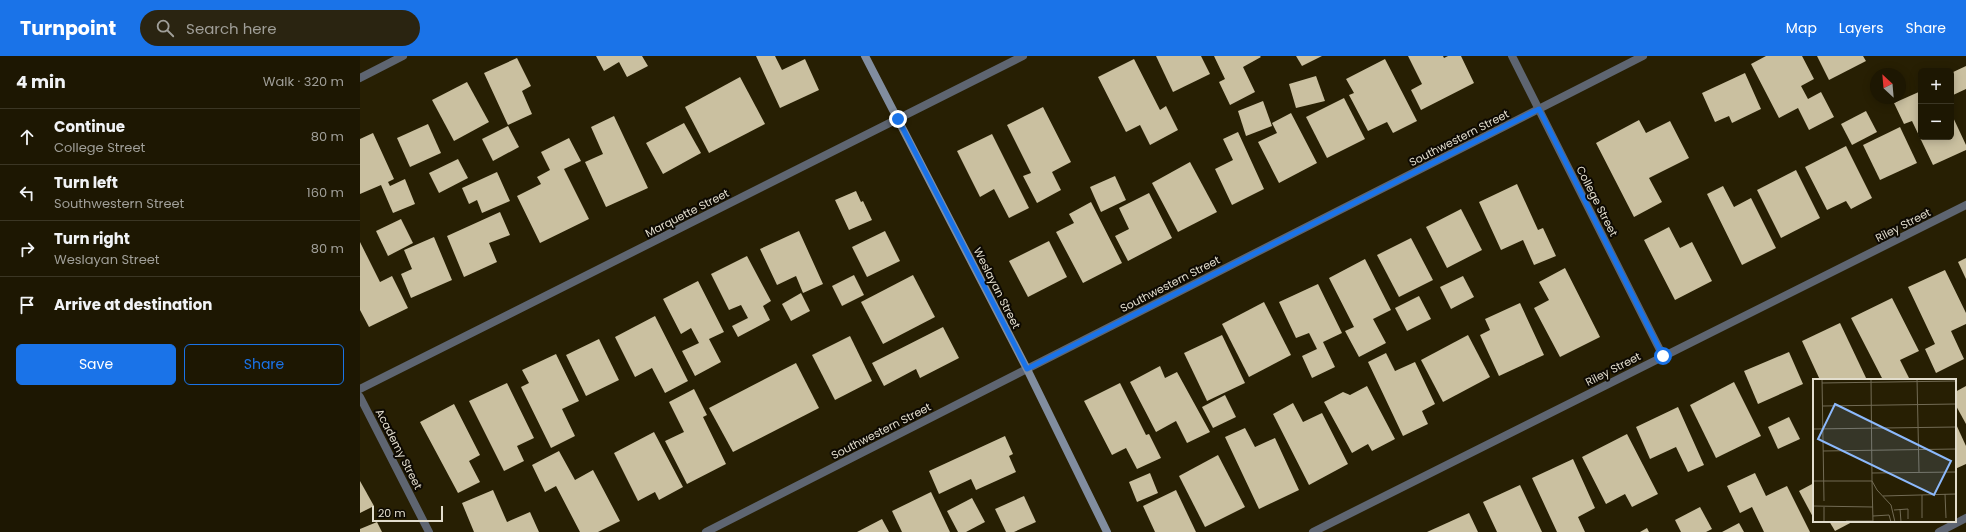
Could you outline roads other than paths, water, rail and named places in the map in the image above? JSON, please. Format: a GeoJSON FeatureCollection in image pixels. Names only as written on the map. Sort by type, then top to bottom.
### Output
{"type":"FeatureCollection","features":[{"type":"Feature","properties":{"kind":"main road","name":"Weslayan Street"},"geometry":{"type":"LineString","coordinates":[[865,56],[1027,369],[1107,532]]}},
{"type":"Feature","properties":{"kind":"street"},"geometry":{"type":"LineString","coordinates":[[360,78],[403,56]]}},
{"type":"Feature","properties":{"kind":"street","name":"Marquette Street"},"geometry":{"type":"LineString","coordinates":[[360,389],[1023,56]]}},
{"type":"Feature","properties":{"kind":"street","name":"College Street"},"geometry":{"type":"LineString","coordinates":[[1512,56],[1663,356]]}},
{"type":"Feature","properties":{"kind":"street","name":"Southwestern Street"},"geometry":{"type":"LineString","coordinates":[[706,532],[1643,56]]}},
{"type":"Feature","properties":{"kind":"street","name":"Riley Street"},"geometry":{"type":"LineString","coordinates":[[1312,532],[1966,205]]}},
{"type":"Feature","properties":{"kind":"street","name":"Academy Street"},"geometry":{"type":"LineString","coordinates":[[360,397],[428,532]]}},
{"type":"Feature","properties":{"kind":"street"},"geometry":{"type":"LineString","coordinates":[[1939,532],[1966,518]]}}]}
